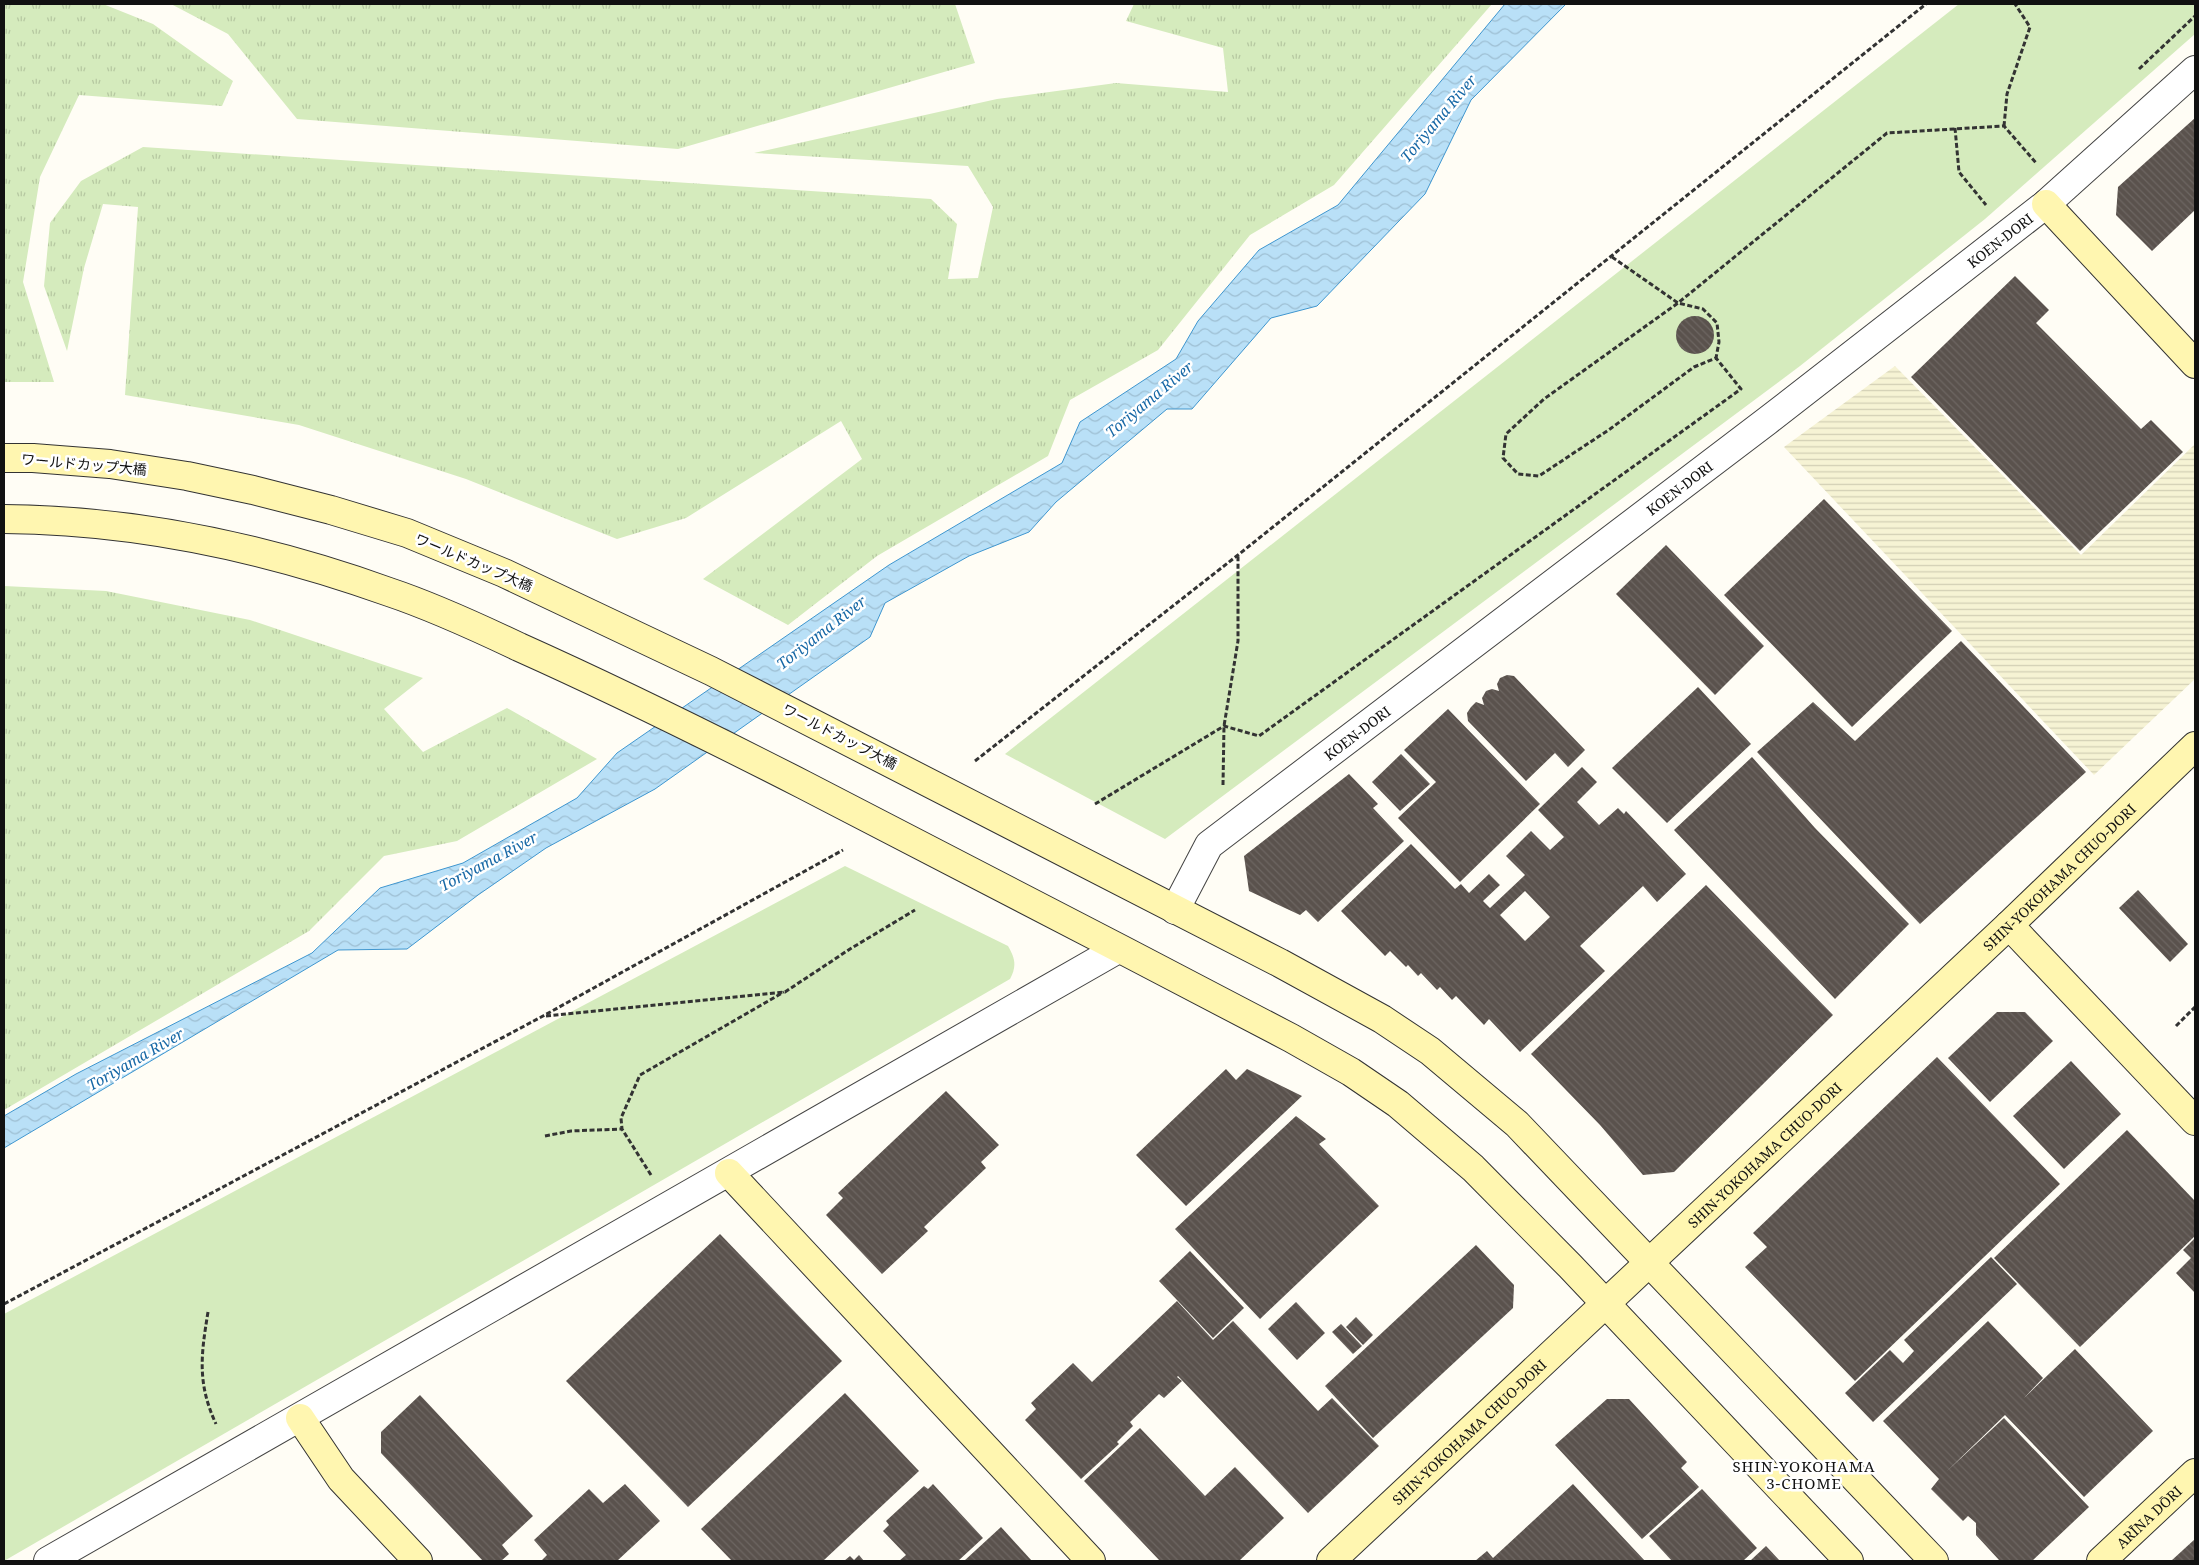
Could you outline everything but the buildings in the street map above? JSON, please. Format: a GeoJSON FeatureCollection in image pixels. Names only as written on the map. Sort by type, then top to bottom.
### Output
{"type":"FeatureCollection","features":[{"type":"Feature","properties":{"kind":"street","name":"KOEN-DORI"},"geometry":{"type":"LineString","coordinates":[[1175,910],[1210,845],[1767,421],[2046,204],[2195,70]]}},
{"type":"Feature","properties":{"kind":"street"},"geometry":{"type":"LineString","coordinates":[[2046,204],[2195,364]]}},
{"type":"Feature","properties":{"kind":"street","name":"ワールドカップ大橋"},"geometry":{"type":"LineString","coordinates":[[4,458],[33,458],[110,464],[187,476],[332,510],[407,533],[504,573],[711,671],[911,772],[1324,986],[1382,1019],[1430,1051],[1517,1124],[1934,1561]]}},
{"type":"Feature","properties":{"kind":"street"},"geometry":{"type":"LineString","coordinates":[[4,519],[97,525],[175,535],[243,549],[308,566],[392,592],[574,671],[678,721],[1291,1038],[1351,1072],[1398,1104],[1473,1168],[1849,1561]]}},
{"type":"Feature","properties":{"kind":"street","name":"SHIN-YOKOHAMA CHUO-DORI"},"geometry":{"type":"LineString","coordinates":[[1331,1561],[2009,925],[2195,746]]}},
{"type":"Feature","properties":{"kind":"street"},"geometry":{"type":"LineString","coordinates":[[2009,925],[2195,1121]]}},
{"type":"Feature","properties":{"kind":"street"},"geometry":{"type":"LineString","coordinates":[[48,1561],[1118,949]]}},
{"type":"Feature","properties":{"kind":"street"},"geometry":{"type":"LineString","coordinates":[[729,1172],[1091,1561]]}},
{"type":"Feature","properties":{"kind":"street"},"geometry":{"type":"LineString","coordinates":[[300,1418],[340,1479],[418,1561]]}},
{"type":"Feature","properties":{"kind":"street","name":"ARĪNA DŌRI"},"geometry":{"type":"LineString","coordinates":[[2101,1561],[2195,1473]]}},
{"type":"Feature","properties":{"kind":"path"},"geometry":{"type":"LineString","coordinates":[[975,761],[988,753],[1238,555],[1926,4]]}},
{"type":"Feature","properties":{"kind":"path"},"geometry":{"type":"LineString","coordinates":[[2015,4],[2030,27],[2007,94],[2004,126],[2037,162],[2039,169]]}},
{"type":"Feature","properties":{"kind":"path"},"geometry":{"type":"LineString","coordinates":[[1716,358],[1694,367],[1610,429],[1539,476],[1518,474],[1503,458],[1506,434],[1544,399],[1678,303],[1887,133],[2004,126]]}},
{"type":"Feature","properties":{"kind":"path"},"geometry":{"type":"LineString","coordinates":[[1955,128],[1959,172],[1990,211]]}},
{"type":"Feature","properties":{"kind":"path"},"geometry":{"type":"LineString","coordinates":[[1095,804],[1224,726],[1259,736],[1741,389],[1716,358],[1719,342],[1717,323],[1703,309],[1678,303],[1612,257]]}},
{"type":"Feature","properties":{"kind":"path"},"geometry":{"type":"LineString","coordinates":[[1222,785],[1224,726],[1238,642],[1238,555]]}},
{"type":"Feature","properties":{"kind":"path"},"geometry":{"type":"LineString","coordinates":[[4,1304],[543,1016],[843,850]]}},
{"type":"Feature","properties":{"kind":"path"},"geometry":{"type":"LineString","coordinates":[[652,1176],[622,1129],[621,1118],[640,1076],[786,992],[850,949],[915,910]]}},
{"type":"Feature","properties":{"kind":"path"},"geometry":{"type":"LineString","coordinates":[[543,1016],[786,992]]}},
{"type":"Feature","properties":{"kind":"path"},"geometry":{"type":"LineString","coordinates":[[2176,1026],[2195,1007]]}},
{"type":"Feature","properties":{"kind":"path"},"geometry":{"type":"LineString","coordinates":[[545,1136],[571,1131],[622,1129]]}},
{"type":"Feature","properties":{"kind":"path"},"geometry":{"type":"LineString","coordinates":[[208,1312],[202,1351],[203,1390],[219,1428]]}},
{"type":"Feature","properties":{"kind":"shaded area"},"geometry":{"type":"Polygon","coordinates":[[[1895,366],[2081,555],[2195,444],[2195,679],[2094,775],[1784,447],[1895,366]]]}},
{"type":"Feature","properties":{"kind":"green space"},"geometry":{"type":"Polygon","coordinates":[[[4,4],[103,4],[153,24],[233,81],[222,106],[79,95],[40,177],[23,282],[54,382],[4,382],[4,4]]]}},
{"type":"Feature","properties":{"kind":"green space"},"geometry":{"type":"Polygon","coordinates":[[[171,4],[955,4],[975,63],[678,149],[297,119],[228,34],[171,4]]]}},
{"type":"Feature","properties":{"kind":"green space"},"geometry":{"type":"Polygon","coordinates":[[[1134,4],[1492,4],[1334,185],[1250,235],[1158,350],[1070,400],[1048,456],[877,556],[788,625],[703,579],[862,459],[841,421],[686,518],[617,539],[466,479],[299,425],[125,395],[138,207],[103,204],[84,268],[67,351],[44,286],[50,223],[81,181],[143,147],[931,199],[957,224],[948,279],[978,278],[993,207],[968,166],[754,153],[997,99],[1116,83],[1228,92],[1223,48],[1126,21],[1134,4]]]}},
{"type":"Feature","properties":{"kind":"green space"},"geometry":{"type":"Polygon","coordinates":[[[1959,4],[2195,4],[2195,34],[1985,219],[1800,366],[1165,839],[1005,754],[1959,4]]]}},
{"type":"Feature","properties":{"kind":"green space"},"geometry":{"type":"Polygon","coordinates":[[[4,586],[106,591],[250,620],[423,678],[384,709],[423,752],[507,708],[597,759],[457,841],[384,856],[309,931],[4,1110],[4,586]]]}},
{"type":"Feature","properties":{"kind":"green space"},"geometry":{"type":"Polygon","coordinates":[[[845,866],[1008,946],[1014,962],[1014,970],[1010,979],[4,1561],[4,1314],[845,866]]]}},
{"type":"Feature","properties":{"kind":"water","name":"Toriyama River"},"geometry":{"type":"Polygon","coordinates":[[[1505,4],[1566,4],[1471,100],[1425,194],[1317,306],[1271,318],[1192,409],[1167,409],[1056,502],[1029,532],[969,556],[885,603],[870,637],[655,789],[546,848],[478,895],[407,949],[338,950],[4,1148],[4,1116],[76,1074],[312,953],[380,888],[463,863],[577,798],[617,753],[889,565],[1062,463],[1080,422],[1176,359],[1198,321],[1259,250],[1338,205],[1505,4]]]}},
{"type":"Feature","properties":{"kind":"district","name":"SHIN-YOKOHAMA 3-CHOME"},"geometry":{"type":"Point","coordinates":[1804,1474]}}]}
